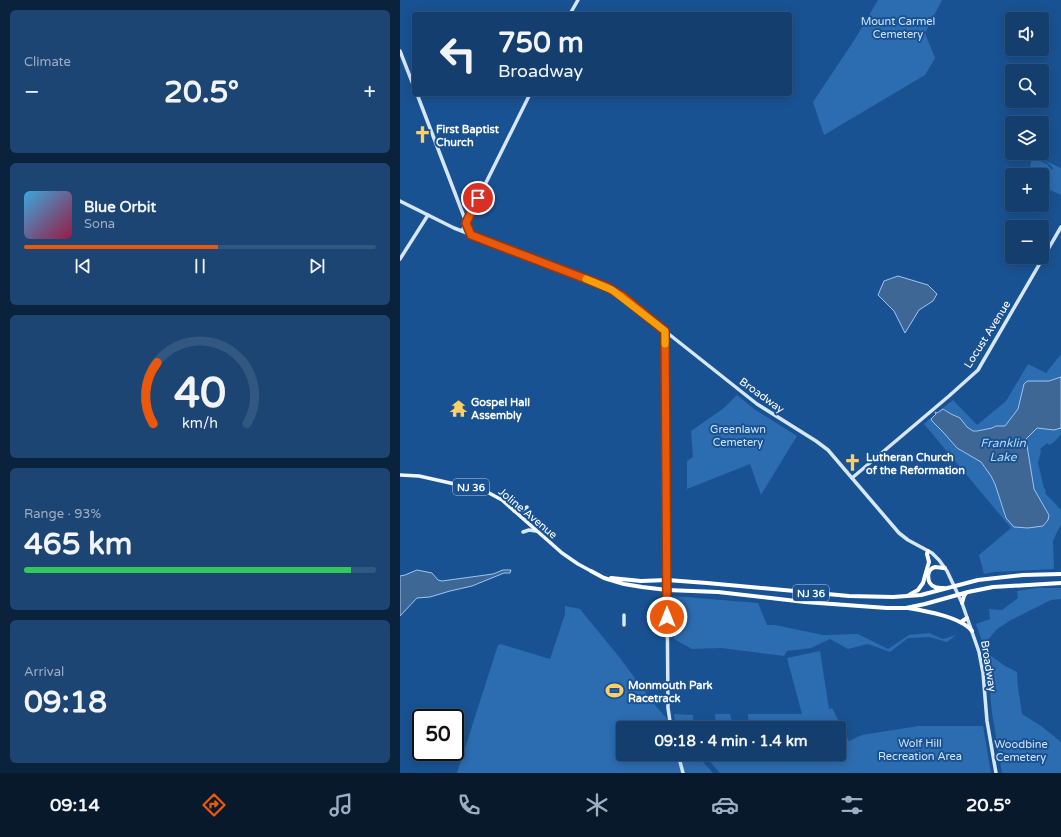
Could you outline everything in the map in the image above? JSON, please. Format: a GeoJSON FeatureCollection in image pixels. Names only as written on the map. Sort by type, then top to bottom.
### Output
{"type":"FeatureCollection","features":[{"type":"Feature","properties":{"kind":"highway"},"geometry":{"type":"LineString","coordinates":[[904,597],[918,590],[923,583],[929,562],[928,551]]}},
{"type":"Feature","properties":{"kind":"highway"},"geometry":{"type":"LineString","coordinates":[[945,568],[936,567],[932,569],[928,574],[928,579],[930,584],[934,587],[947,588]]}},
{"type":"Feature","properties":{"kind":"highway","name":"NJ 36"},"geometry":{"type":"LineString","coordinates":[[591,571],[622,580],[667,580],[875,597],[904,597],[921,595],[974,580],[1061,574]]}},
{"type":"Feature","properties":{"kind":"highway","name":"NJ 36"},"geometry":{"type":"LineString","coordinates":[[591,571],[604,578],[624,584],[667,590],[718,592],[864,607],[906,608],[968,592],[998,587],[1061,584]]}},
{"type":"Feature","properties":{"kind":"highway"},"geometry":{"type":"LineString","coordinates":[[962,603],[964,596],[968,592]]}},
{"type":"Feature","properties":{"kind":"highway"},"geometry":{"type":"LineString","coordinates":[[906,608],[933,613],[961,622],[967,625],[972,631]]}},
{"type":"Feature","properties":{"kind":"highway"},"geometry":{"type":"LineString","coordinates":[[961,622],[967,618]]}},
{"type":"Feature","properties":{"kind":"main road","name":"Joline Avenue"},"geometry":{"type":"LineString","coordinates":[[400,475],[419,476],[483,490],[497,497],[569,559],[591,571]]}},
{"type":"Feature","properties":{"kind":"street"},"geometry":{"type":"LineString","coordinates":[[571,12],[578,0]]}},
{"type":"Feature","properties":{"kind":"street"},"geometry":{"type":"LineString","coordinates":[[400,51],[412,82]]}},
{"type":"Feature","properties":{"kind":"street"},"geometry":{"type":"LineString","coordinates":[[418,96],[471,235]]}},
{"type":"Feature","properties":{"kind":"street"},"geometry":{"type":"LineString","coordinates":[[462,231],[529,96]]}},
{"type":"Feature","properties":{"kind":"street","name":"Broadway"},"geometry":{"type":"LineString","coordinates":[[400,201],[471,235],[612,290],[757,404],[825,448],[899,533],[935,556],[945,568],[962,603],[980,657],[983,673],[987,721],[996,773]]}},
{"type":"Feature","properties":{"kind":"street"},"geometry":{"type":"LineString","coordinates":[[462,214],[471,213]]}},
{"type":"Feature","properties":{"kind":"street"},"geometry":{"type":"LineString","coordinates":[[400,259],[428,215]]}},
{"type":"Feature","properties":{"kind":"street","name":"Locust Avenue"},"geometry":{"type":"LineString","coordinates":[[852,478],[978,370],[1061,227]]}},
{"type":"Feature","properties":{"kind":"street"},"geometry":{"type":"LineString","coordinates":[[665,331],[668,708],[670,721]]}},
{"type":"Feature","properties":{"kind":"street"},"geometry":{"type":"LineString","coordinates":[[513,511],[521,511],[528,507]]}},
{"type":"Feature","properties":{"kind":"street"},"geometry":{"type":"LineString","coordinates":[[523,532],[529,530],[536,531]]}},
{"type":"Feature","properties":{"kind":"street"},"geometry":{"type":"LineString","coordinates":[[624,615],[624,624]]}},
{"type":"Feature","properties":{"kind":"street"},"geometry":{"type":"LineString","coordinates":[[680,761],[683,773]]}},
{"type":"Feature","properties":{"kind":"green space","name":"Mount Carmel Cemetery"},"geometry":{"type":"Polygon","coordinates":[[[878,0],[942,0],[925,33],[935,58],[925,75],[824,135],[813,102],[855,39],[878,0]]]}},
{"type":"Feature","properties":{"kind":"green space"},"geometry":{"type":"Polygon","coordinates":[[[1031,160],[1038,160],[1047,164],[1052,170],[1053,168],[1042,160],[1061,168],[1061,195],[1050,190],[1049,168],[1030,168],[1031,160]]]}},
{"type":"Feature","properties":{"kind":"green space"},"geometry":{"type":"Polygon","coordinates":[[[1061,354],[1061,377],[1049,381],[1026,382],[1024,384],[1018,409],[1005,426],[996,426],[977,431],[971,430],[960,418],[951,414],[945,409],[939,411],[953,400],[977,425],[1006,401],[1028,364],[1046,373],[1061,354]]]}},
{"type":"Feature","properties":{"kind":"green space","name":"Greenlawn Cemetery"},"geometry":{"type":"Polygon","coordinates":[[[737,395],[754,409],[797,436],[761,495],[750,464],[687,489],[687,461],[693,457],[691,431],[724,408],[737,395]]]}},
{"type":"Feature","properties":{"kind":"green space"},"geometry":{"type":"Polygon","coordinates":[[[932,417],[931,420],[957,448],[981,462],[995,484],[1005,517],[1014,527],[1025,528],[1042,526],[1049,517],[1049,514],[1034,489],[1026,439],[1037,428],[1054,430],[1061,428],[1061,434],[1053,443],[1049,445],[1048,443],[1040,449],[1041,451],[1038,463],[1046,491],[1045,493],[1061,510],[1061,525],[1053,541],[1054,569],[994,572],[984,574],[979,555],[1011,528],[924,424],[932,417]]]}},
{"type":"Feature","properties":{"kind":"green space"},"geometry":{"type":"Polygon","coordinates":[[[1036,588],[1061,588],[1061,599],[1051,600],[1011,620],[997,629],[988,640],[988,648],[984,641],[982,641],[976,624],[990,619],[989,609],[1002,610],[1018,598],[1017,591],[1036,588]]]}},
{"type":"Feature","properties":{"kind":"green space"},"geometry":{"type":"Polygon","coordinates":[[[673,596],[758,603],[767,625],[775,625],[823,635],[858,634],[888,649],[909,635],[929,633],[943,639],[956,635],[947,642],[929,637],[908,638],[890,652],[868,644],[848,649],[830,639],[811,648],[787,651],[784,656],[721,648],[692,649],[674,639],[673,596]]]}},
{"type":"Feature","properties":{"kind":"green space"},"geometry":{"type":"Polygon","coordinates":[[[565,606],[580,609],[669,721],[616,721],[616,761],[702,761],[713,773],[457,773],[461,761],[464,761],[464,751],[498,645],[501,644],[550,659],[565,614],[565,606]]]}},
{"type":"Feature","properties":{"kind":"green space","name":"Wolf Hill Recreation Area"},"geometry":{"type":"Polygon","coordinates":[[[820,651],[829,709],[832,708],[839,721],[748,721],[748,714],[802,714],[787,658],[820,651]]]}},
{"type":"Feature","properties":{"kind":"green space","name":"Woodbine Cemetery"},"geometry":{"type":"Polygon","coordinates":[[[986,652],[1005,666],[1017,672],[1022,714],[1041,726],[1061,742],[1061,773],[1002,773],[992,713],[986,652]]]}},
{"type":"Feature","properties":{"kind":"green space"},"geometry":{"type":"Polygon","coordinates":[[[674,714],[693,715],[693,721],[675,721],[674,714]]]}},
{"type":"Feature","properties":{"kind":"green space"},"geometry":{"type":"Polygon","coordinates":[[[715,714],[730,714],[732,721],[716,721],[715,714]]]}},
{"type":"Feature","properties":{"kind":"green space","name":"Wolf Hill Recreation Area"},"geometry":{"type":"Polygon","coordinates":[[[918,726],[983,726],[991,773],[720,773],[709,761],[846,761],[846,735],[849,741],[862,735],[918,726]]]}},
{"type":"Feature","properties":{"kind":"water"},"geometry":{"type":"Polygon","coordinates":[[[898,276],[928,285],[937,294],[933,301],[919,310],[905,333],[894,311],[878,295],[884,281],[898,276]]]}},
{"type":"Feature","properties":{"kind":"water","name":"Franklin Lake"},"geometry":{"type":"Polygon","coordinates":[[[1061,377],[1061,428],[1054,430],[1037,428],[1026,439],[1034,489],[1049,515],[1048,520],[1043,526],[1028,528],[1014,527],[1006,518],[995,484],[981,462],[957,448],[931,419],[936,414],[935,412],[937,413],[943,409],[960,418],[967,427],[973,431],[996,426],[1005,426],[1018,409],[1024,384],[1026,382],[1049,381],[1061,377]]]}},
{"type":"Feature","properties":{"kind":"water"},"geometry":{"type":"Polygon","coordinates":[[[417,570],[432,573],[438,580],[442,581],[493,574],[503,570],[511,570],[510,573],[504,573],[472,586],[430,597],[417,598],[400,616],[400,576],[417,570]]]}},
{"type":"Feature","properties":{"kind":"slow traffic"},"geometry":{"type":"LineString","coordinates":[[586,279],[605,286],[622,296],[665,331],[665,344]]}},
{"type":"Feature","properties":{"kind":"place","name":"First Baptist Church"},"geometry":{"type":"Point","coordinates":[423,135]}},
{"type":"Feature","properties":{"kind":"place","name":"Gospel Hall Assembly"},"geometry":{"type":"Point","coordinates":[458,408]}},
{"type":"Feature","properties":{"kind":"place","name":"Lutheran Church of the Reformation"},"geometry":{"type":"Point","coordinates":[853,463]}},
{"type":"Feature","properties":{"kind":"place","name":"Monmouth Park Racetrack"},"geometry":{"type":"Point","coordinates":[615,691]}},
{"type":"Feature","properties":{"kind":"route"},"geometry":{"type":"LineString","coordinates":[[478,198],[466,223],[471,235],[607,287],[622,296],[665,331],[667,617]]}}]}
